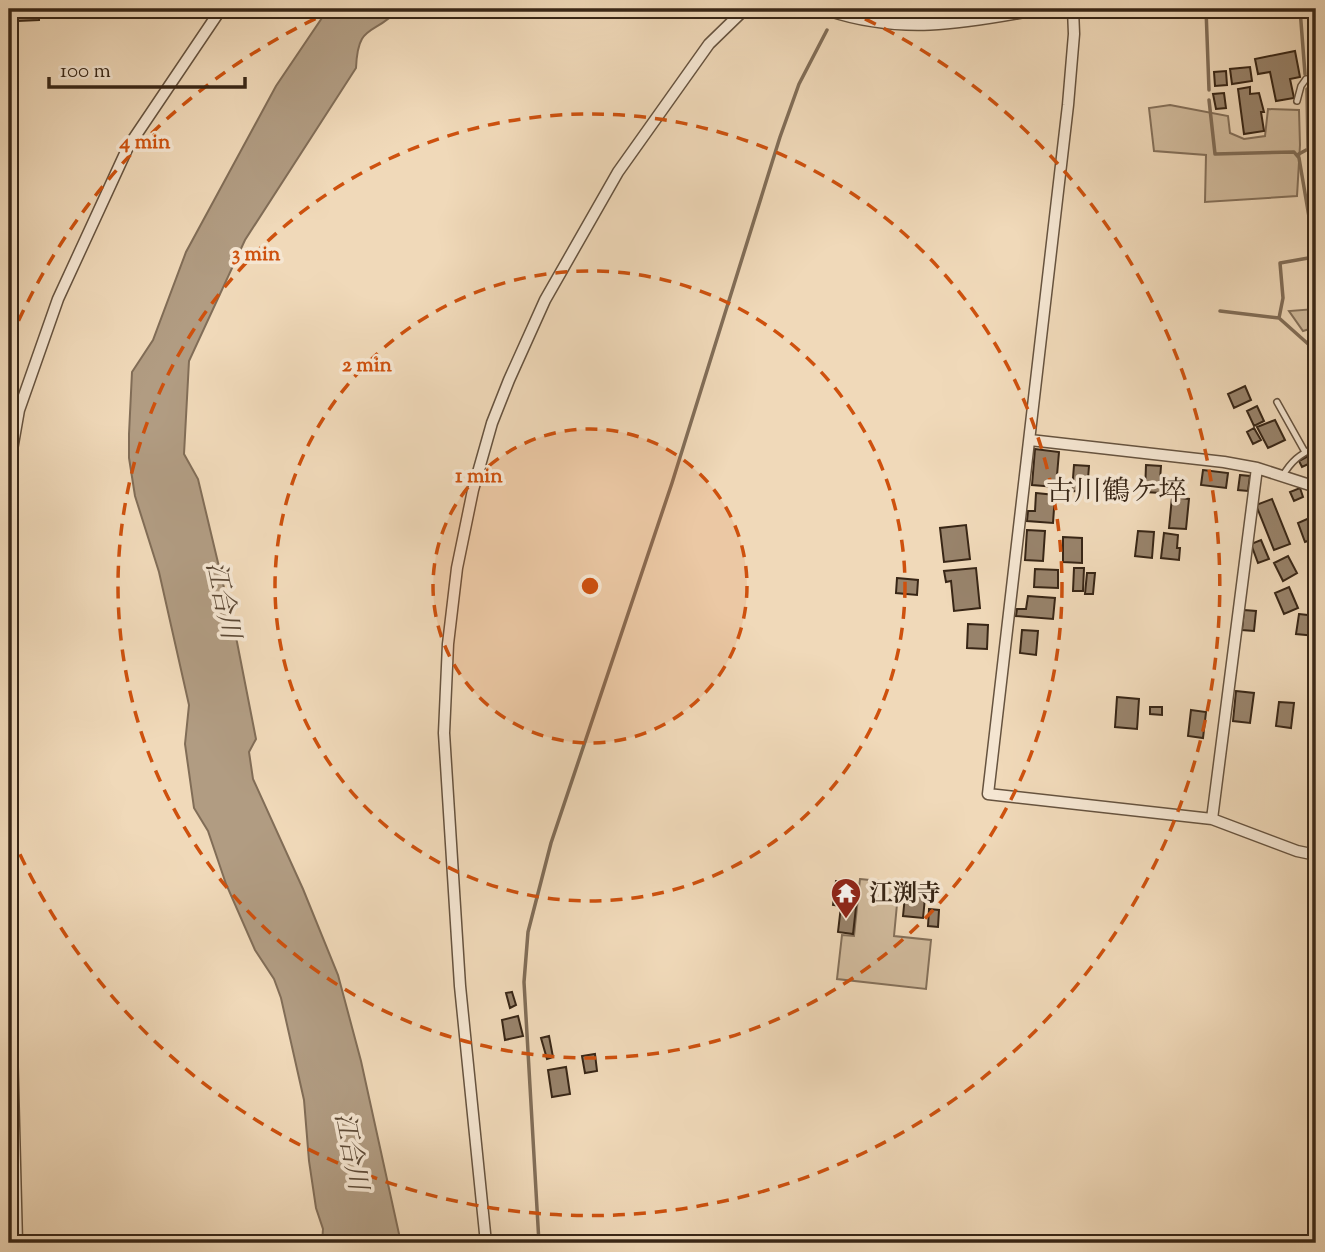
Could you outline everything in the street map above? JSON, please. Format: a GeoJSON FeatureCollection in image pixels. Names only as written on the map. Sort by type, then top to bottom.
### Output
{"type":"FeatureCollection","features":[{"type":"Feature","properties":{"kind":"street"},"geometry":{"type":"LineString","coordinates":[[9,467],[19,410],[63,286],[128,147],[221,9]]}},
{"type":"Feature","properties":{"kind":"street"},"geometry":{"type":"LineString","coordinates":[[486,1243],[460,986],[444,733],[448,644],[457,568],[473,490],[496,412],[545,300],[618,172],[709,44],[745,9]]}},
{"type":"Feature","properties":{"kind":"street"},"geometry":{"type":"LineString","coordinates":[[830,9],[884,22],[917,24],[950,22],[1030,9]]}},
{"type":"Feature","properties":{"kind":"street"},"geometry":{"type":"LineString","coordinates":[[1073,9],[1074,33],[1068,105],[988,794],[1212,819],[1297,851],[1316,855]]}},
{"type":"Feature","properties":{"kind":"street"},"geometry":{"type":"LineString","coordinates":[[1030,440],[1224,462],[1257,468],[1316,487]]}},
{"type":"Feature","properties":{"kind":"street"},"geometry":{"type":"LineString","coordinates":[[1212,819],[1257,468]]}},
{"type":"Feature","properties":{"kind":"street"},"geometry":{"type":"LineString","coordinates":[[9,930],[17,1243]]}},
{"type":"Feature","properties":{"kind":"lane"},"geometry":{"type":"LineString","coordinates":[[1297,101],[1306,79],[1316,78]]}},
{"type":"Feature","properties":{"kind":"lane"},"geometry":{"type":"LineString","coordinates":[[1278,402],[1306,452]]}},
{"type":"Feature","properties":{"kind":"lane"},"geometry":{"type":"LineString","coordinates":[[1282,477],[1290,462],[1316,447]]}},
{"type":"Feature","properties":{"kind":"shaded area"},"geometry":{"type":"Polygon","coordinates":[[[1170,105],[1228,116],[1230,133],[1244,139],[1265,136],[1268,109],[1299,110],[1297,196],[1205,202],[1206,155],[1154,151],[1149,108],[1170,105]]]}},
{"type":"Feature","properties":{"kind":"shaded area"},"geometry":{"type":"Polygon","coordinates":[[[1315,309],[1316,327],[1303,331],[1289,311],[1315,309]]]}},
{"type":"Feature","properties":{"kind":"shaded area"},"geometry":{"type":"Polygon","coordinates":[[[860,879],[899,883],[894,936],[931,940],[926,989],[837,979],[842,935],[854,936],[860,879]]]}},
{"type":"Feature","properties":{"kind":"water","name":"江合川"},"geometry":{"type":"Polygon","coordinates":[[[328,9],[399,9],[364,36],[357,53],[356,68],[245,240],[189,361],[184,454],[198,479],[237,642],[256,739],[249,752],[253,779],[303,889],[338,975],[361,1061],[401,1243],[322,1243],[323,1229],[316,1208],[309,1161],[304,1100],[281,998],[274,979],[255,950],[226,884],[208,831],[194,808],[185,744],[189,705],[159,572],[135,496],[129,458],[132,372],[153,340],[186,252],[276,86],[328,9]]]}},
{"type":"Feature","properties":{"kind":"building"},"geometry":{"type":"Polygon","coordinates":[[[17,9],[39,9],[39,20],[18,21],[17,9]]]}},
{"type":"Feature","properties":{"kind":"building"},"geometry":{"type":"Polygon","coordinates":[[[1295,51],[1300,77],[1290,79],[1294,98],[1276,101],[1270,72],[1258,74],[1255,59],[1295,51]]]}},
{"type":"Feature","properties":{"kind":"building"},"geometry":{"type":"Polygon","coordinates":[[[1250,67],[1252,81],[1232,84],[1230,69],[1250,67]]]}},
{"type":"Feature","properties":{"kind":"building"},"geometry":{"type":"Polygon","coordinates":[[[1226,71],[1227,85],[1215,86],[1214,72],[1226,71]]]}},
{"type":"Feature","properties":{"kind":"building"},"geometry":{"type":"Polygon","coordinates":[[[1250,87],[1250,94],[1259,93],[1264,112],[1261,112],[1264,131],[1244,134],[1238,89],[1250,87]]]}},
{"type":"Feature","properties":{"kind":"building"},"geometry":{"type":"Polygon","coordinates":[[[1224,93],[1226,108],[1216,109],[1213,94],[1224,93]]]}},
{"type":"Feature","properties":{"kind":"building"},"geometry":{"type":"Polygon","coordinates":[[[1245,386],[1251,400],[1234,408],[1228,394],[1245,386]]]}},
{"type":"Feature","properties":{"kind":"building"},"geometry":{"type":"Polygon","coordinates":[[[1257,406],[1264,421],[1254,426],[1247,411],[1257,406]]]}},
{"type":"Feature","properties":{"kind":"building"},"geometry":{"type":"Polygon","coordinates":[[[1275,420],[1285,440],[1268,448],[1257,427],[1275,420]]]}},
{"type":"Feature","properties":{"kind":"building"},"geometry":{"type":"Polygon","coordinates":[[[1254,428],[1261,440],[1253,444],[1247,432],[1254,428]]]}},
{"type":"Feature","properties":{"kind":"building"},"geometry":{"type":"Polygon","coordinates":[[[1035,449],[1059,452],[1056,487],[1032,485],[1035,449]]]}},
{"type":"Feature","properties":{"kind":"building"},"geometry":{"type":"Polygon","coordinates":[[[1312,454],[1315,461],[1302,467],[1299,461],[1312,454]]]}},
{"type":"Feature","properties":{"kind":"building"},"geometry":{"type":"Polygon","coordinates":[[[1074,465],[1089,466],[1087,492],[1072,491],[1074,465]]]}},
{"type":"Feature","properties":{"kind":"building"},"geometry":{"type":"Polygon","coordinates":[[[1146,465],[1161,466],[1160,480],[1178,481],[1177,494],[1145,492],[1146,465]]]}},
{"type":"Feature","properties":{"kind":"building"},"geometry":{"type":"Polygon","coordinates":[[[1203,470],[1228,473],[1226,488],[1201,485],[1203,470]]]}},
{"type":"Feature","properties":{"kind":"building"},"geometry":{"type":"Polygon","coordinates":[[[1240,475],[1250,476],[1248,491],[1238,490],[1240,475]]]}},
{"type":"Feature","properties":{"kind":"building"},"geometry":{"type":"Polygon","coordinates":[[[1300,488],[1303,497],[1294,501],[1290,492],[1300,488]]]}},
{"type":"Feature","properties":{"kind":"building"},"geometry":{"type":"Polygon","coordinates":[[[1036,493],[1055,495],[1053,523],[1027,521],[1028,511],[1035,511],[1036,493]]]}},
{"type":"Feature","properties":{"kind":"building"},"geometry":{"type":"Polygon","coordinates":[[[1172,497],[1189,499],[1186,529],[1169,528],[1172,497]]]}},
{"type":"Feature","properties":{"kind":"building"},"geometry":{"type":"Polygon","coordinates":[[[1272,499],[1290,544],[1274,550],[1256,505],[1272,499]]]}},
{"type":"Feature","properties":{"kind":"building"},"geometry":{"type":"Polygon","coordinates":[[[1314,516],[1316,538],[1305,542],[1298,523],[1314,516]]]}},
{"type":"Feature","properties":{"kind":"building"},"geometry":{"type":"Polygon","coordinates":[[[966,525],[970,559],[944,562],[940,528],[966,525]]]}},
{"type":"Feature","properties":{"kind":"building"},"geometry":{"type":"Polygon","coordinates":[[[1027,530],[1045,531],[1043,561],[1025,560],[1027,530]]]}},
{"type":"Feature","properties":{"kind":"building"},"geometry":{"type":"Polygon","coordinates":[[[1138,531],[1154,532],[1152,558],[1135,556],[1138,531]]]}},
{"type":"Feature","properties":{"kind":"building"},"geometry":{"type":"Polygon","coordinates":[[[1164,533],[1178,535],[1179,560],[1161,558],[1164,533]]]}},
{"type":"Feature","properties":{"kind":"building"},"geometry":{"type":"Polygon","coordinates":[[[1063,537],[1082,538],[1082,563],[1063,562],[1063,537]]]}},
{"type":"Feature","properties":{"kind":"building"},"geometry":{"type":"Polygon","coordinates":[[[1261,540],[1269,559],[1258,563],[1251,544],[1261,540]]]}},
{"type":"Feature","properties":{"kind":"building"},"geometry":{"type":"Polygon","coordinates":[[[1288,556],[1297,573],[1283,581],[1274,563],[1288,556]]]}},
{"type":"Feature","properties":{"kind":"building"},"geometry":{"type":"Polygon","coordinates":[[[976,568],[980,608],[954,611],[951,581],[946,582],[944,571],[976,568]]]}},
{"type":"Feature","properties":{"kind":"building"},"geometry":{"type":"Polygon","coordinates":[[[1074,568],[1084,568],[1083,591],[1073,591],[1074,568]]]}},
{"type":"Feature","properties":{"kind":"building"},"geometry":{"type":"Polygon","coordinates":[[[1035,569],[1058,570],[1058,588],[1034,587],[1035,569]]]}},
{"type":"Feature","properties":{"kind":"building"},"geometry":{"type":"Polygon","coordinates":[[[1087,573],[1095,573],[1093,594],[1085,594],[1087,573]]]}},
{"type":"Feature","properties":{"kind":"building"},"geometry":{"type":"Polygon","coordinates":[[[897,578],[918,580],[917,595],[896,593],[897,578]]]}},
{"type":"Feature","properties":{"kind":"building"},"geometry":{"type":"Polygon","coordinates":[[[1289,587],[1298,608],[1284,614],[1275,593],[1289,587]]]}},
{"type":"Feature","properties":{"kind":"building"},"geometry":{"type":"Polygon","coordinates":[[[1028,596],[1055,598],[1053,619],[1016,616],[1017,609],[1026,609],[1028,596]]]}},
{"type":"Feature","properties":{"kind":"building"},"geometry":{"type":"Polygon","coordinates":[[[1244,610],[1256,611],[1254,631],[1242,630],[1244,610]]]}},
{"type":"Feature","properties":{"kind":"building"},"geometry":{"type":"Polygon","coordinates":[[[1299,614],[1316,616],[1316,636],[1296,634],[1299,614]]]}},
{"type":"Feature","properties":{"kind":"building"},"geometry":{"type":"Polygon","coordinates":[[[968,624],[988,625],[987,649],[967,648],[968,624]]]}},
{"type":"Feature","properties":{"kind":"building"},"geometry":{"type":"Polygon","coordinates":[[[1022,630],[1038,631],[1036,655],[1020,653],[1022,630]]]}},
{"type":"Feature","properties":{"kind":"building"},"geometry":{"type":"Polygon","coordinates":[[[1236,691],[1254,693],[1250,723],[1233,721],[1236,691]]]}},
{"type":"Feature","properties":{"kind":"building"},"geometry":{"type":"Polygon","coordinates":[[[1117,697],[1139,699],[1137,729],[1115,727],[1117,697]]]}},
{"type":"Feature","properties":{"kind":"building"},"geometry":{"type":"Polygon","coordinates":[[[1279,702],[1294,703],[1291,728],[1276,726],[1279,702]]]}},
{"type":"Feature","properties":{"kind":"building"},"geometry":{"type":"Polygon","coordinates":[[[1150,707],[1162,707],[1162,715],[1150,714],[1150,707]]]}},
{"type":"Feature","properties":{"kind":"building"},"geometry":{"type":"Polygon","coordinates":[[[1191,710],[1206,712],[1203,738],[1188,736],[1191,710]]]}},
{"type":"Feature","properties":{"kind":"building"},"geometry":{"type":"Polygon","coordinates":[[[836,881],[847,882],[845,897],[857,898],[853,934],[838,932],[841,906],[833,905],[836,881]]]}},
{"type":"Feature","properties":{"kind":"building"},"geometry":{"type":"Polygon","coordinates":[[[906,886],[926,888],[923,918],[903,916],[906,886]]]}},
{"type":"Feature","properties":{"kind":"building"},"geometry":{"type":"Polygon","coordinates":[[[929,909],[939,910],[938,927],[928,926],[929,909]]]}},
{"type":"Feature","properties":{"kind":"building"},"geometry":{"type":"Polygon","coordinates":[[[512,992],[516,1005],[510,1008],[506,993],[512,992]]]}},
{"type":"Feature","properties":{"kind":"building"},"geometry":{"type":"Polygon","coordinates":[[[518,1016],[523,1036],[505,1040],[502,1020],[518,1016]]]}},
{"type":"Feature","properties":{"kind":"building"},"geometry":{"type":"Polygon","coordinates":[[[549,1036],[553,1057],[547,1059],[541,1038],[549,1036]]]}},
{"type":"Feature","properties":{"kind":"building"},"geometry":{"type":"Polygon","coordinates":[[[595,1054],[597,1071],[585,1073],[582,1056],[595,1054]]]}},
{"type":"Feature","properties":{"kind":"building"},"geometry":{"type":"Polygon","coordinates":[[[566,1067],[570,1094],[552,1097],[548,1070],[566,1067]]]}},
{"type":"Feature","properties":{"kind":"waterway"},"geometry":{"type":"LineString","coordinates":[[1206,9],[1209,90]]}},
{"type":"Feature","properties":{"kind":"waterway"},"geometry":{"type":"LineString","coordinates":[[1300,9],[1305,74]]}},
{"type":"Feature","properties":{"kind":"waterway"},"geometry":{"type":"LineString","coordinates":[[539,1243],[524,982],[528,932],[551,843],[672,483],[780,137],[799,84],[827,30]]}},
{"type":"Feature","properties":{"kind":"waterway"},"geometry":{"type":"LineString","coordinates":[[1297,155],[1308,149],[1307,89]]}},
{"type":"Feature","properties":{"kind":"waterway"},"geometry":{"type":"LineString","coordinates":[[1209,100],[1215,154],[1294,152],[1299,158],[1315,252],[1314,257],[1280,263],[1283,298],[1279,318]]}},
{"type":"Feature","properties":{"kind":"waterway"},"geometry":{"type":"LineString","coordinates":[[1220,311],[1279,318],[1316,351]]}},
{"type":"Feature","properties":{"kind":"place","name":"江渕寺"},"geometry":{"type":"Point","coordinates":[846,920]}},
{"type":"Feature","properties":{"kind":"district","name":"古川鶴ケ埣"},"geometry":{"type":"Point","coordinates":[1116,490]}}]}
